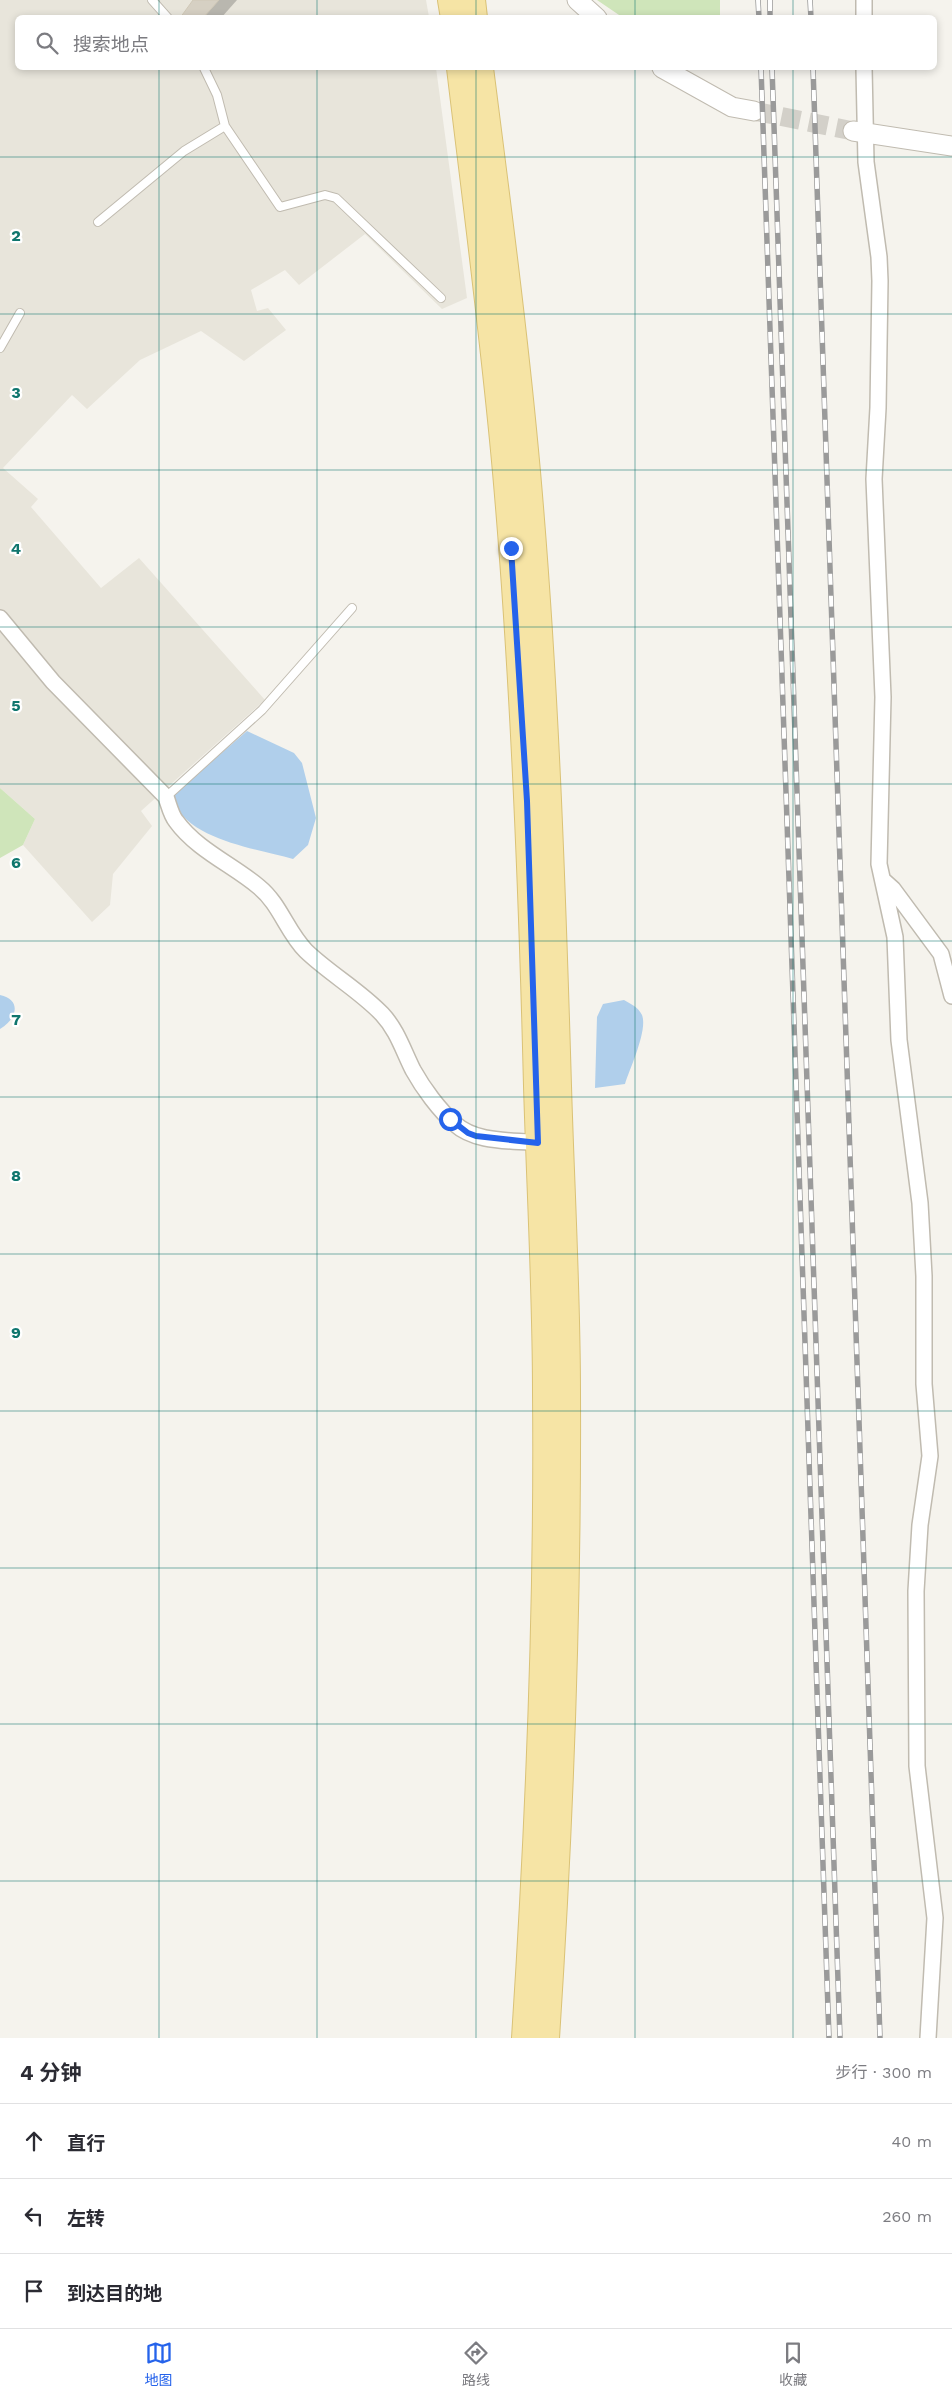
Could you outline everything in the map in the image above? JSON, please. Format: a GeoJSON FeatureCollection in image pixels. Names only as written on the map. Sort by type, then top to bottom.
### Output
{"type":"FeatureCollection","features":[{"type":"Feature","properties":{"kind":"main road"},"geometry":{"type":"LineString","coordinates":[[450,0],[452,15]]}},
{"type":"Feature","properties":{"kind":"main road"},"geometry":{"type":"LineString","coordinates":[[473,0],[476,15]]}},
{"type":"Feature","properties":{"kind":"main road"},"geometry":{"type":"LineString","coordinates":[[458,70],[489,315],[513,566],[526,792],[538,1143],[546,1390],[545,1536],[538,1799],[524,2038]]}},
{"type":"Feature","properties":{"kind":"main road"},"geometry":{"type":"LineString","coordinates":[[482,70],[509,285],[528,471],[544,683],[554,921],[568,1389],[568,1526],[560,1800],[547,2038]]}},
{"type":"Feature","properties":{"kind":"street"},"geometry":{"type":"LineString","coordinates":[[578,0],[593,15]]}},
{"type":"Feature","properties":{"kind":"street"},"geometry":{"type":"LineString","coordinates":[[864,0],[864,15]]}},
{"type":"Feature","properties":{"kind":"street"},"geometry":{"type":"LineString","coordinates":[[666,70],[726,104],[754,111]]}},
{"type":"Feature","properties":{"kind":"street"},"geometry":{"type":"LineString","coordinates":[[864,70],[858,131],[879,257],[878,408],[874,480],[883,697],[881,815],[878,848],[881,878],[895,937],[899,1040],[916,1167],[924,1276],[924,1384],[930,1456],[917,1560],[916,1735],[920,1798],[935,1918],[928,2038]]}},
{"type":"Feature","properties":{"kind":"street"},"geometry":{"type":"LineString","coordinates":[[858,131],[952,146]]}},
{"type":"Feature","properties":{"kind":"street"},"geometry":{"type":"LineString","coordinates":[[0,618],[54,682],[166,797],[176,821],[201,846],[260,887],[274,904],[290,932],[306,951],[364,996],[383,1015],[397,1033],[423,1086],[455,1125],[468,1133],[484,1138],[538,1143]]}},
{"type":"Feature","properties":{"kind":"street"},"geometry":{"type":"LineString","coordinates":[[881,878],[893,889],[941,954],[952,996]]}},
{"type":"Feature","properties":{"kind":"lane"},"geometry":{"type":"LineString","coordinates":[[152,0],[165,15]]}},
{"type":"Feature","properties":{"kind":"lane"},"geometry":{"type":"LineString","coordinates":[[205,70],[217,95],[224,126],[280,207],[325,195],[336,198],[441,298]]}},
{"type":"Feature","properties":{"kind":"lane"},"geometry":{"type":"LineString","coordinates":[[98,222],[184,151],[224,126]]}},
{"type":"Feature","properties":{"kind":"lane"},"geometry":{"type":"LineString","coordinates":[[0,348],[20,313]]}},
{"type":"Feature","properties":{"kind":"lane"},"geometry":{"type":"LineString","coordinates":[[166,797],[262,710],[352,608]]}},
{"type":"Feature","properties":{"kind":"shaded area"},"geometry":{"type":"Polygon","coordinates":[[[0,0],[426,0],[429,15],[15,15],[15,70],[436,70],[467,298],[442,309],[365,234],[299,285],[285,270],[251,290],[257,311],[268,308],[286,330],[244,361],[201,331],[140,360],[87,409],[72,395],[3,468],[38,499],[31,507],[101,588],[139,558],[265,700],[141,811],[152,826],[113,874],[110,905],[92,922],[23,845],[35,819],[0,788],[0,0]]]}},
{"type":"Feature","properties":{"kind":"green space"},"geometry":{"type":"Polygon","coordinates":[[[597,0],[720,0],[720,15],[619,15],[597,0]]]}},
{"type":"Feature","properties":{"kind":"green space"},"geometry":{"type":"Polygon","coordinates":[[[0,788],[35,819],[23,845],[0,858],[0,788]]]}},
{"type":"Feature","properties":{"kind":"water"},"geometry":{"type":"Polygon","coordinates":[[[247,731],[294,753],[302,763],[316,818],[308,845],[293,859],[226,841],[209,834],[194,826],[182,815],[173,802],[173,795],[247,731]]]}},
{"type":"Feature","properties":{"kind":"water"},"geometry":{"type":"Polygon","coordinates":[[[0,995],[12,1001],[15,1010],[10,1021],[0,1029],[0,995]]]}},
{"type":"Feature","properties":{"kind":"water"},"geometry":{"type":"Polygon","coordinates":[[[624,1000],[632,1004],[642,1015],[643,1030],[638,1049],[625,1084],[595,1088],[597,1017],[603,1004],[624,1000]]]}},
{"type":"Feature","properties":{"kind":"building"},"geometry":{"type":"Polygon","coordinates":[[[193,0],[219,0],[206,15],[182,15],[193,0]]]}},
{"type":"Feature","properties":{"kind":"tunnel"},"geometry":{"type":"LineString","coordinates":[[754,111],[853,131]]}},
{"type":"Feature","properties":{"kind":"railway"},"geometry":{"type":"LineString","coordinates":[[758,0],[759,15]]}},
{"type":"Feature","properties":{"kind":"railway"},"geometry":{"type":"LineString","coordinates":[[770,0],[770,15]]}},
{"type":"Feature","properties":{"kind":"railway"},"geometry":{"type":"LineString","coordinates":[[810,0],[811,15]]}},
{"type":"Feature","properties":{"kind":"railway"},"geometry":{"type":"LineString","coordinates":[[761,70],[829,2038]]}},
{"type":"Feature","properties":{"kind":"railway"},"geometry":{"type":"LineString","coordinates":[[772,70],[840,2038]]}},
{"type":"Feature","properties":{"kind":"railway"},"geometry":{"type":"LineString","coordinates":[[813,70],[880,2038]]}},
{"type":"Feature","properties":{"kind":"route"},"geometry":{"type":"LineString","coordinates":[[450,1119],[455,1125],[476,1136],[538,1143],[527,801],[511,548]]}}]}
